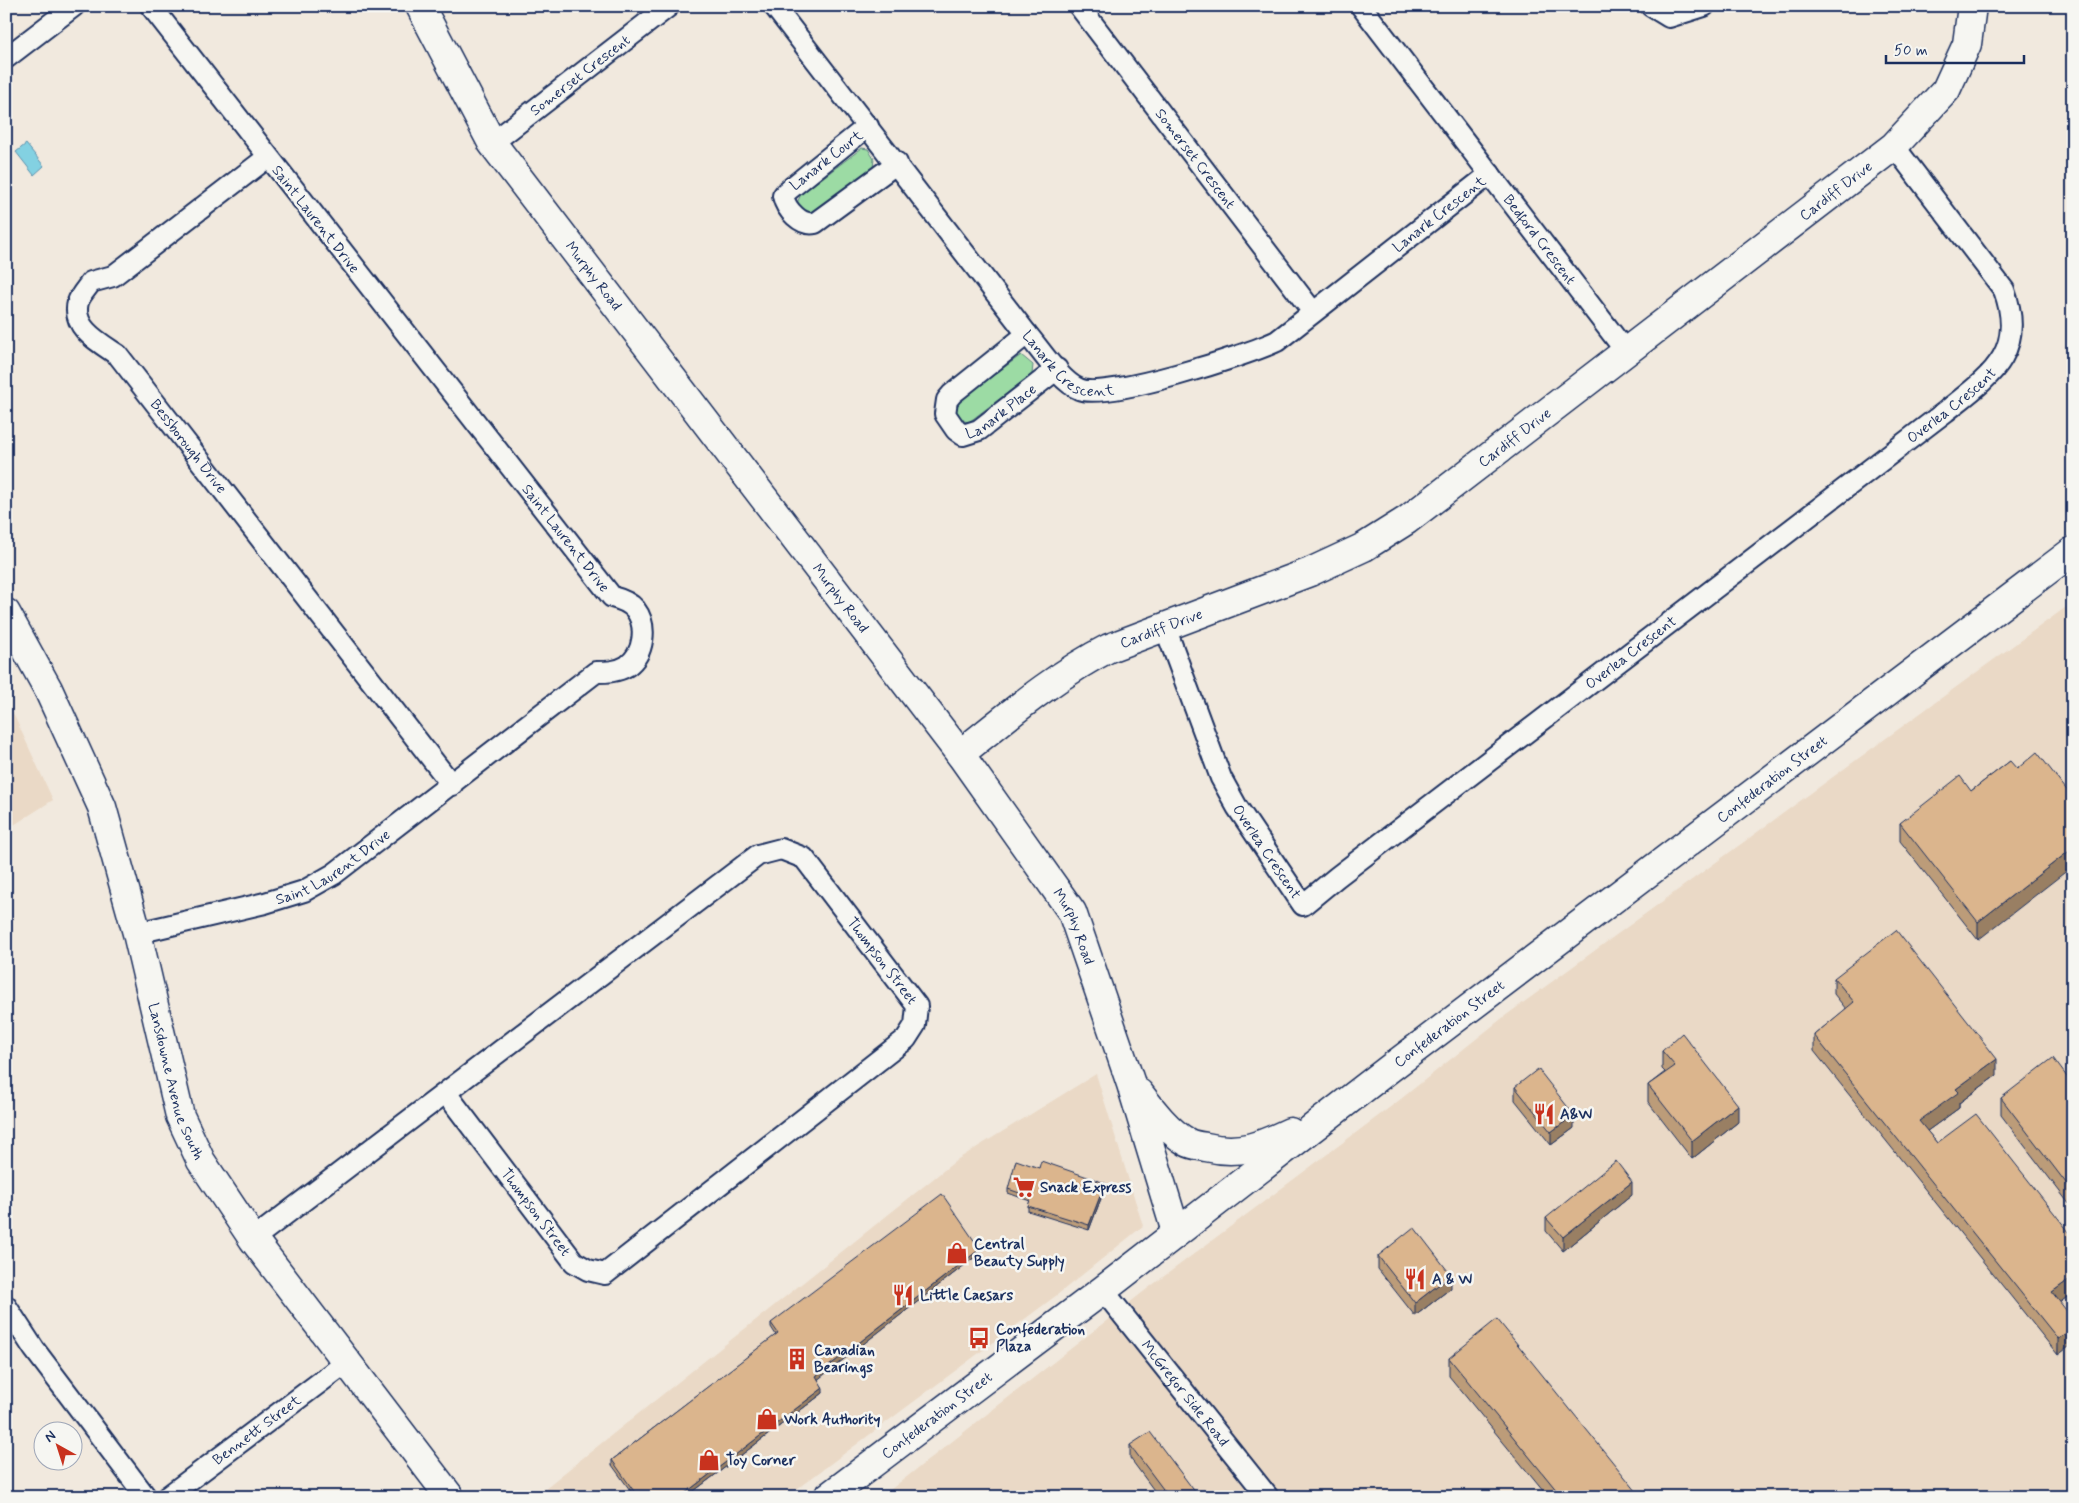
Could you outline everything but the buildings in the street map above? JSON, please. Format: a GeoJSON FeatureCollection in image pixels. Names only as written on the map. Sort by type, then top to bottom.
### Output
{"type":"FeatureCollection","features":[{"type":"Feature","properties":{"kind":"street"},"geometry":{"type":"LineString","coordinates":[[6,58],[74,6]]}},
{"type":"Feature","properties":{"kind":"street","name":"Saint Laurent Drive"},"geometry":{"type":"LineString","coordinates":[[136,933],[265,903],[304,890],[334,874],[452,785],[596,672],[611,672],[627,665],[638,653],[643,639],[642,624],[636,610],[625,600],[612,597],[151,6]]}},
{"type":"Feature","properties":{"kind":"street","name":"Murphy Road"},"geometry":{"type":"LineString","coordinates":[[420,6],[492,144],[960,754],[1072,912],[1131,1084],[1176,1232]]}},
{"type":"Feature","properties":{"kind":"street","name":"Somerset Crescent"},"geometry":{"type":"LineString","coordinates":[[492,144],[669,6]]}},
{"type":"Feature","properties":{"kind":"street","name":"Lanark Crescent"},"geometry":{"type":"LineString","coordinates":[[774,6],[1027,334],[1057,370],[1079,390],[1096,392],[1118,389],[1256,352],[1277,341],[1490,174]]}},
{"type":"Feature","properties":{"kind":"street","name":"Somerset Crescent"},"geometry":{"type":"LineString","coordinates":[[1080,6],[1313,312]]}},
{"type":"Feature","properties":{"kind":"street","name":"Bedford Crescent"},"geometry":{"type":"LineString","coordinates":[[1361,6],[1627,353]]}},
{"type":"Feature","properties":{"kind":"street"},"geometry":{"type":"LineString","coordinates":[[1651,6],[1669,17],[1704,6]]}},
{"type":"Feature","properties":{"kind":"street","name":"Cardiff Drive"},"geometry":{"type":"LineString","coordinates":[[960,754],[1065,672],[1109,648],[1310,572],[1376,540],[1407,520],[1627,353],[1894,146],[1946,90],[1966,44],[1972,6]]}},
{"type":"Feature","properties":{"kind":"street","name":"Lanark Court"},"geometry":{"type":"LineString","coordinates":[[868,126],[786,192],[783,196],[784,201],[801,222],[808,225],[815,223],[896,163]]}},
{"type":"Feature","properties":{"kind":"street","name":"Overlea Crescent"},"geometry":{"type":"LineString","coordinates":[[1165,627],[1221,778],[1237,807],[1303,905],[1345,870],[1945,412],[1970,392],[2002,360],[2010,342],[2012,325],[2010,307],[2004,290],[1894,146]]}},
{"type":"Feature","properties":{"kind":"street","name":"Bessborough Drive"},"geometry":{"type":"LineString","coordinates":[[268,156],[113,276],[91,282],[78,301],[78,318],[91,337],[118,355],[452,785]]}},
{"type":"Feature","properties":{"kind":"street","name":"Lanark Place"},"geometry":{"type":"LineString","coordinates":[[1027,334],[947,400],[946,414],[956,430],[963,434],[979,430],[1057,370]]}},
{"type":"Feature","properties":{"kind":"street","name":"Confederation Street"},"geometry":{"type":"LineString","coordinates":[[828,1497],[1103,1290],[1330,1113],[2073,551]]}},
{"type":"Feature","properties":{"kind":"street","name":"Lansdowne Avenue South"},"geometry":{"type":"LineString","coordinates":[[6,613],[48,689],[102,807],[136,933],[180,1116],[201,1161],[253,1239],[450,1497]]}},
{"type":"Feature","properties":{"kind":"street","name":"Thompson Street"},"geometry":{"type":"LineString","coordinates":[[253,1239],[446,1092],[758,855],[781,849],[804,858],[916,1006],[915,1025],[906,1039],[605,1274],[588,1270],[574,1262],[446,1092]]}},
{"type":"Feature","properties":{"kind":"street"},"geometry":{"type":"LineString","coordinates":[[1131,1084],[1158,1117],[1188,1143],[1224,1151],[1242,1150],[1262,1144],[1330,1113]]}},
{"type":"Feature","properties":{"kind":"street","name":"McGregor Side Road"},"geometry":{"type":"LineString","coordinates":[[1103,1290],[1268,1497]]}},
{"type":"Feature","properties":{"kind":"street"},"geometry":{"type":"LineString","coordinates":[[6,1306],[34,1349],[146,1497]]}},
{"type":"Feature","properties":{"kind":"street","name":"Bennett Street"},"geometry":{"type":"LineString","coordinates":[[167,1497],[347,1362]]}},
{"type":"Feature","properties":{"kind":"shaded area"},"geometry":{"type":"Polygon","coordinates":[[[2073,602],[2072,1497],[881,1497],[1147,1289],[1397,1102],[1505,1016],[2073,602]]]}},
{"type":"Feature","properties":{"kind":"shaded area"},"geometry":{"type":"Polygon","coordinates":[[[6,698],[53,800],[6,830],[6,698]]]}},
{"type":"Feature","properties":{"kind":"shaded area"},"geometry":{"type":"Polygon","coordinates":[[[1096,1074],[1143,1226],[1057,1295],[786,1497],[534,1497],[958,1159],[1096,1074]]]}},
{"type":"Feature","properties":{"kind":"green space"},"geometry":{"type":"Polygon","coordinates":[[[862,148],[868,149],[874,159],[873,168],[812,215],[809,215],[797,203],[801,194],[862,148]]]}},
{"type":"Feature","properties":{"kind":"green space"},"geometry":{"type":"Polygon","coordinates":[[[1021,355],[1033,365],[1032,374],[969,422],[964,421],[954,409],[956,403],[1021,355]]]}},
{"type":"Feature","properties":{"kind":"water"},"geometry":{"type":"Polygon","coordinates":[[[26,144],[44,166],[34,175],[16,152],[26,144]]]}},
{"type":"Feature","properties":{"kind":"place","name":"A&W"},"geometry":{"type":"Point","coordinates":[1544,1114]}},
{"type":"Feature","properties":{"kind":"place","name":"Snack Express"},"geometry":{"type":"Point","coordinates":[1024,1187]}},
{"type":"Feature","properties":{"kind":"place","name":"Central Beauty Supply"},"geometry":{"type":"Point","coordinates":[957,1253]}},
{"type":"Feature","properties":{"kind":"place","name":"A & W"},"geometry":{"type":"Point","coordinates":[1415,1279]}},
{"type":"Feature","properties":{"kind":"place","name":"Little Caesars"},"geometry":{"type":"Point","coordinates":[903,1295]}},
{"type":"Feature","properties":{"kind":"place","name":"Confederation Plaza"},"geometry":{"type":"Point","coordinates":[979,1338]}},
{"type":"Feature","properties":{"kind":"place","name":"Canadian Bearings"},"geometry":{"type":"Point","coordinates":[797,1359]}},
{"type":"Feature","properties":{"kind":"place","name":"Work Authority"},"geometry":{"type":"Point","coordinates":[767,1419]}},
{"type":"Feature","properties":{"kind":"place","name":"Toy Corner"},"geometry":{"type":"Point","coordinates":[709,1460]}}]}
